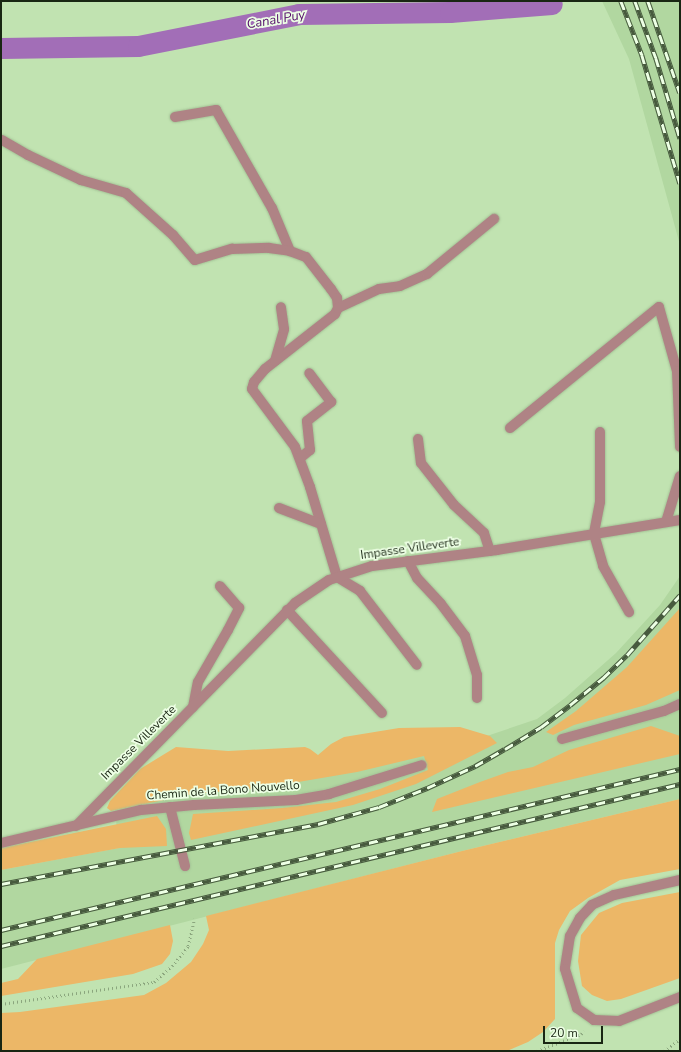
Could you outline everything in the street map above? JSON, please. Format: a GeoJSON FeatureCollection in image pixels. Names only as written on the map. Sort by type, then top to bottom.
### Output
{"type":"FeatureCollection","features":[{"type":"Feature","properties":{"kind":"street"},"geometry":{"type":"LineString","coordinates":[[175,117],[216,110],[272,208],[290,251]]}},
{"type":"Feature","properties":{"kind":"street"},"geometry":{"type":"LineString","coordinates":[[2,140],[28,155],[81,180],[126,194],[172,235],[195,260],[232,249],[269,248],[290,251],[306,257],[334,293],[337,298],[338,308],[335,314],[265,369],[254,382],[252,389],[295,447],[300,458],[337,576],[360,591],[417,665]]}},
{"type":"Feature","properties":{"kind":"street"},"geometry":{"type":"LineString","coordinates":[[338,308],[379,289],[400,286],[427,274],[494,218]]}},
{"type":"Feature","properties":{"kind":"street"},"geometry":{"type":"LineString","coordinates":[[275,361],[284,329],[281,307]]}},
{"type":"Feature","properties":{"kind":"street"},"geometry":{"type":"LineString","coordinates":[[510,428],[659,307],[677,371],[680,447]]}},
{"type":"Feature","properties":{"kind":"street"},"geometry":{"type":"LineString","coordinates":[[300,458],[310,450],[307,421],[331,402],[309,373]]}},
{"type":"Feature","properties":{"kind":"street"},"geometry":{"type":"LineString","coordinates":[[600,432],[600,502],[594,534],[603,566],[629,612]]}},
{"type":"Feature","properties":{"kind":"street"},"geometry":{"type":"LineString","coordinates":[[418,439],[421,464],[454,505],[484,533],[490,551]]}},
{"type":"Feature","properties":{"kind":"street"},"geometry":{"type":"LineString","coordinates":[[666,522],[680,476]]}},
{"type":"Feature","properties":{"kind":"street"},"geometry":{"type":"LineString","coordinates":[[279,508],[321,524]]}},
{"type":"Feature","properties":{"kind":"street","name":"Impasse Villeverte"},"geometry":{"type":"LineString","coordinates":[[76,826],[287,610],[304,595],[337,576],[372,566],[490,551],[680,520]]}},
{"type":"Feature","properties":{"kind":"street"},"geometry":{"type":"LineString","coordinates":[[408,561],[417,578],[442,604],[465,636],[477,675],[477,698]]}},
{"type":"Feature","properties":{"kind":"street"},"geometry":{"type":"LineString","coordinates":[[193,707],[198,682],[239,608],[220,586]]}},
{"type":"Feature","properties":{"kind":"street"},"geometry":{"type":"LineString","coordinates":[[287,610],[382,713]]}},
{"type":"Feature","properties":{"kind":"street"},"geometry":{"type":"LineString","coordinates":[[562,739],[664,711],[680,704]]}},
{"type":"Feature","properties":{"kind":"street","name":"Chemin de la Bono Nouvello"},"geometry":{"type":"LineString","coordinates":[[1,844],[141,810],[296,800],[329,794],[422,765]]}},
{"type":"Feature","properties":{"kind":"street"},"geometry":{"type":"LineString","coordinates":[[170,807],[184,866]]}},
{"type":"Feature","properties":{"kind":"street"},"geometry":{"type":"LineString","coordinates":[[680,880],[614,895],[592,905],[580,918],[570,936],[565,969],[577,1008],[594,1020],[619,1021],[680,996]]}},
{"type":"Feature","properties":{"kind":"path"},"geometry":{"type":"LineString","coordinates":[[1,1004],[154,982],[172,966],[188,946],[194,919]]}},
{"type":"Feature","properties":{"kind":"path"},"geometry":{"type":"LineString","coordinates":[[537,1051],[581,1034],[594,1020]]}},
{"type":"Feature","properties":{"kind":"path"},"geometry":{"type":"LineString","coordinates":[[664,1051],[680,1040]]}},
{"type":"Feature","properties":{"kind":"shaded area"},"geometry":{"type":"Polygon","coordinates":[[[602,1],[680,1],[680,245],[629,59],[602,1]]]}},
{"type":"Feature","properties":{"kind":"shaded area"},"geometry":{"type":"Polygon","coordinates":[[[680,576],[680,799],[462,851],[1,969],[1,870],[119,848],[114,802],[469,742],[537,719],[565,698],[616,653],[660,605],[680,576]]]}},
{"type":"Feature","properties":{"kind":"shaded area"},"geometry":{"type":"Polygon","coordinates":[[[680,608],[680,690],[646,705],[574,725],[553,735],[546,732],[576,711],[627,667],[680,608]]]}},
{"type":"Feature","properties":{"kind":"shaded area"},"geometry":{"type":"Polygon","coordinates":[[[651,726],[680,736],[680,754],[432,812],[437,799],[480,782],[508,772],[533,767],[569,750],[651,726]]]}},
{"type":"Feature","properties":{"kind":"shaded area"},"geometry":{"type":"Polygon","coordinates":[[[460,727],[490,736],[497,743],[416,784],[353,805],[191,840],[189,833],[193,814],[282,808],[336,802],[380,789],[428,770],[424,756],[357,772],[263,788],[193,794],[111,811],[107,808],[110,801],[140,769],[176,747],[228,751],[305,747],[318,755],[331,744],[344,737],[399,728],[460,727]]]}},
{"type":"Feature","properties":{"kind":"shaded area"},"geometry":{"type":"Polygon","coordinates":[[[680,799],[680,869],[620,880],[588,898],[570,911],[559,930],[555,943],[555,1019],[543,1032],[528,1042],[507,1051],[1,1051],[1,1013],[20,1012],[144,995],[166,983],[191,962],[203,944],[209,930],[206,916],[462,851],[680,799]]]}},
{"type":"Feature","properties":{"kind":"shaded area"},"geometry":{"type":"Polygon","coordinates":[[[157,816],[166,829],[167,846],[120,848],[1,870],[1,848],[157,816]]]}},
{"type":"Feature","properties":{"kind":"shaded area"},"geometry":{"type":"Polygon","coordinates":[[[680,892],[680,978],[621,999],[607,1001],[592,995],[582,986],[578,961],[581,935],[599,913],[622,903],[680,892]]]}},
{"type":"Feature","properties":{"kind":"shaded area"},"geometry":{"type":"Polygon","coordinates":[[[170,925],[173,941],[170,954],[162,964],[133,974],[1,996],[1,983],[18,979],[37,959],[170,925]]]}},
{"type":"Feature","properties":{"kind":"waterway","name":"Canal Puy"},"geometry":{"type":"LineString","coordinates":[[1,48],[138,46],[299,14],[450,12],[552,4]]}},
{"type":"Feature","properties":{"kind":"railway"},"geometry":{"type":"LineString","coordinates":[[621,1],[642,55],[680,183]]}},
{"type":"Feature","properties":{"kind":"railway"},"geometry":{"type":"LineString","coordinates":[[635,1],[656,58],[680,138]]}},
{"type":"Feature","properties":{"kind":"railway"},"geometry":{"type":"LineString","coordinates":[[648,1],[680,93]]}},
{"type":"Feature","properties":{"kind":"railway"},"geometry":{"type":"LineString","coordinates":[[1,884],[318,824],[379,807],[427,788],[475,766],[505,749],[541,727],[570,705],[603,678],[627,655],[680,595]]}},
{"type":"Feature","properties":{"kind":"railway"},"geometry":{"type":"LineString","coordinates":[[1,930],[680,769]]}},
{"type":"Feature","properties":{"kind":"railway"},"geometry":{"type":"LineString","coordinates":[[1,946],[680,784]]}}]}
